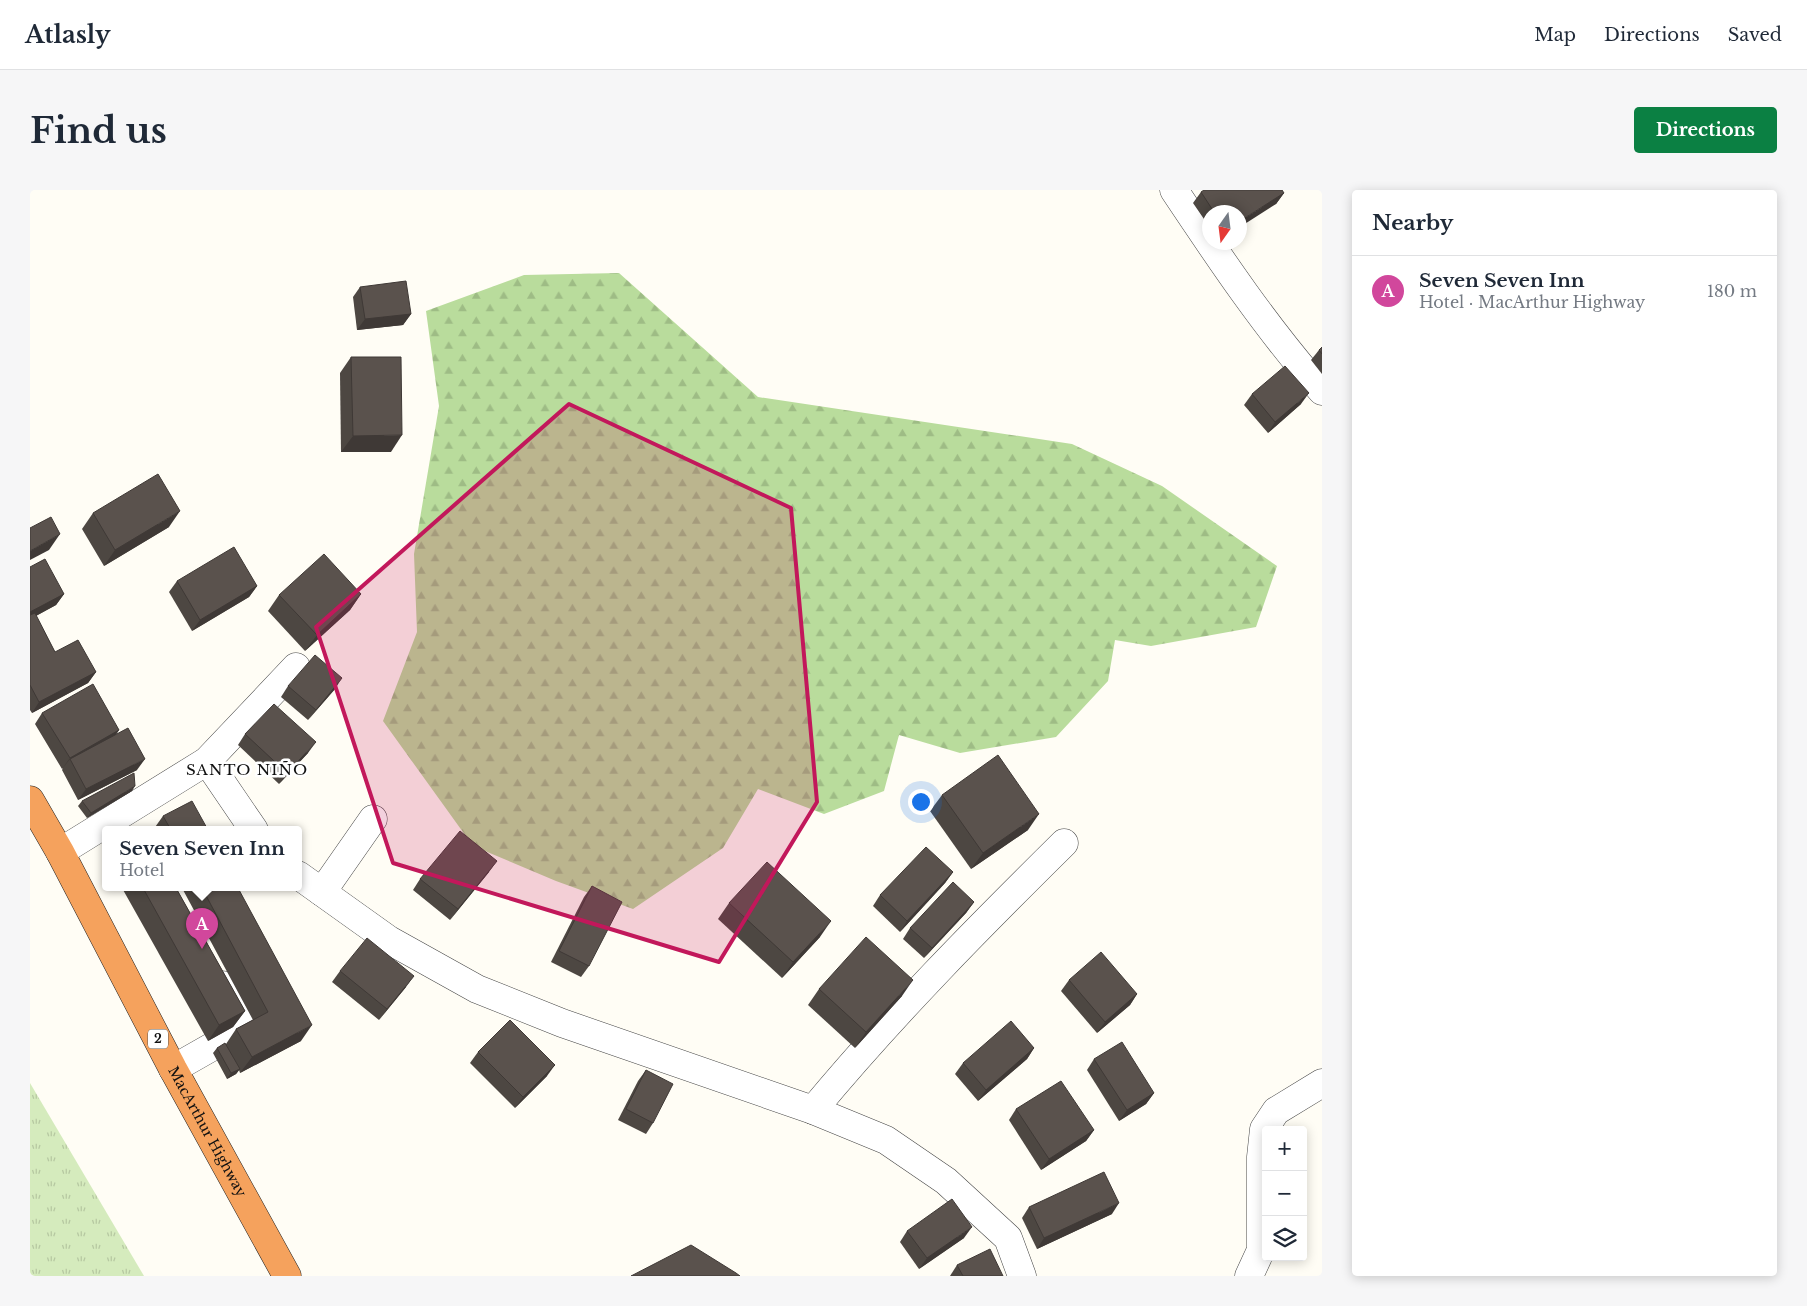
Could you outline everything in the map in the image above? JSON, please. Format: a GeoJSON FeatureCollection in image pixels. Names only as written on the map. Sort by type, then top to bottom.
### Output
{"type":"FeatureCollection","features":[{"type":"Feature","properties":{"kind":"highway","name":"MacArthur Highway"},"geometry":{"type":"LineString","coordinates":[[30,800],[60,852],[173,1069],[287,1276]]}},
{"type":"Feature","properties":{"kind":"street"},"geometry":{"type":"LineString","coordinates":[[1174,190],[1225,266],[1278,338],[1322,391]]}},
{"type":"Feature","properties":{"kind":"street"},"geometry":{"type":"LineString","coordinates":[[114,826],[207,761],[296,666]]}},
{"type":"Feature","properties":{"kind":"street"},"geometry":{"type":"LineString","coordinates":[[207,761],[251,826]]}},
{"type":"Feature","properties":{"kind":"street"},"geometry":{"type":"LineString","coordinates":[[322,892],[373,819]]}},
{"type":"Feature","properties":{"kind":"street"},"geometry":{"type":"LineString","coordinates":[[60,852],[102,834]]}},
{"type":"Feature","properties":{"kind":"street"},"geometry":{"type":"LineString","coordinates":[[813,1110],[871,1040],[969,937],[1064,843]]}},
{"type":"Feature","properties":{"kind":"street"},"geometry":{"type":"LineString","coordinates":[[302,878],[389,940],[476,989],[562,1023],[813,1110],[886,1140],[946,1181],[1008,1238],[1022,1276]]}},
{"type":"Feature","properties":{"kind":"street"},"geometry":{"type":"LineString","coordinates":[[173,1069],[245,1028],[211,965]]}},
{"type":"Feature","properties":{"kind":"street"},"geometry":{"type":"LineString","coordinates":[[1249,1276],[1261,1250],[1261,1157],[1264,1129],[1276,1111],[1322,1083]]}},
{"type":"Feature","properties":{"kind":"highlighted area"},"geometry":{"type":"Polygon","coordinates":[[[569,404],[791,508],[817,802],[719,962],[393,863],[316,627],[569,404]]]}},
{"type":"Feature","properties":{"kind":"green space"},"geometry":{"type":"Polygon","coordinates":[[[619,273],[758,397],[1072,444],[1162,486],[1277,566],[1256,627],[1151,646],[1115,640],[1108,681],[1056,737],[960,753],[899,735],[884,791],[824,814],[758,789],[723,848],[633,909],[556,881],[473,846],[383,721],[417,632],[414,554],[439,406],[426,311],[524,275],[619,273]]]}},
{"type":"Feature","properties":{"kind":"green space"},"geometry":{"type":"Polygon","coordinates":[[[30,1083],[144,1276],[30,1276],[30,1083]]]}},
{"type":"Feature","properties":{"kind":"building"},"geometry":{"type":"Polygon","coordinates":[[[1204,190],[1282,190],[1284,193],[1247,217],[1247,205],[1209,205],[1201,192],[1204,190]]]}},
{"type":"Feature","properties":{"kind":"building"},"geometry":{"type":"Polygon","coordinates":[[[406,281],[411,314],[365,319],[360,287],[406,281]]]}},
{"type":"Feature","properties":{"kind":"building"},"geometry":{"type":"Polygon","coordinates":[[[351,357],[401,357],[402,435],[353,436],[351,357]]]}},
{"type":"Feature","properties":{"kind":"building"},"geometry":{"type":"Polygon","coordinates":[[[1285,366],[1309,393],[1275,422],[1252,394],[1285,366]]]}},
{"type":"Feature","properties":{"kind":"building"},"geometry":{"type":"Polygon","coordinates":[[[158,474],[180,511],[115,550],[93,513],[158,474]]]}},
{"type":"Feature","properties":{"kind":"building"},"geometry":{"type":"Polygon","coordinates":[[[51,517],[60,534],[30,551],[30,528],[51,517]]]}},
{"type":"Feature","properties":{"kind":"building"},"geometry":{"type":"Polygon","coordinates":[[[234,547],[257,586],[200,620],[177,581],[234,547]]]}},
{"type":"Feature","properties":{"kind":"building"},"geometry":{"type":"Polygon","coordinates":[[[324,554],[361,594],[317,635],[279,595],[324,554]]]}},
{"type":"Feature","properties":{"kind":"building"},"geometry":{"type":"Polygon","coordinates":[[[45,559],[64,594],[30,612],[30,567],[45,559]]]}},
{"type":"Feature","properties":{"kind":"building"},"geometry":{"type":"Polygon","coordinates":[[[35,613],[55,652],[78,640],[96,672],[39,702],[30,685],[30,615],[35,613]]]}},
{"type":"Feature","properties":{"kind":"building"},"geometry":{"type":"Polygon","coordinates":[[[315,655],[342,678],[316,710],[288,686],[315,655]]]}},
{"type":"Feature","properties":{"kind":"building"},"geometry":{"type":"Polygon","coordinates":[[[93,684],[119,730],[70,758],[42,713],[93,684]]]}},
{"type":"Feature","properties":{"kind":"building"},"geometry":{"type":"Polygon","coordinates":[[[274,704],[316,742],[287,773],[245,734],[274,704]]]}},
{"type":"Feature","properties":{"kind":"building"},"geometry":{"type":"Polygon","coordinates":[[[128,728],[145,759],[86,789],[70,759],[128,728]]]}},
{"type":"Feature","properties":{"kind":"building"},"geometry":{"type":"Polygon","coordinates":[[[998,755],[1039,814],[983,853],[942,795],[998,755]]]}},
{"type":"Feature","properties":{"kind":"building"},"geometry":{"type":"Polygon","coordinates":[[[134,773],[135,786],[91,813],[82,801],[134,773]]]}},
{"type":"Feature","properties":{"kind":"building"},"geometry":{"type":"Polygon","coordinates":[[[192,801],[206,826],[169,826],[163,816],[192,801]]]}},
{"type":"Feature","properties":{"kind":"building"},"geometry":{"type":"Polygon","coordinates":[[[460,831],[497,861],[458,909],[420,879],[460,831]]]}},
{"type":"Feature","properties":{"kind":"building"},"geometry":{"type":"Polygon","coordinates":[[[926,847],[953,872],[907,921],[880,895],[926,847]]]}},
{"type":"Feature","properties":{"kind":"building"},"geometry":{"type":"Polygon","coordinates":[[[767,862],[831,921],[793,962],[729,903],[767,862]]]}},
{"type":"Feature","properties":{"kind":"building"},"geometry":{"type":"Polygon","coordinates":[[[953,882],[974,902],[932,948],[910,928],[953,882]]]}},
{"type":"Feature","properties":{"kind":"building"},"geometry":{"type":"Polygon","coordinates":[[[592,886],[622,902],[589,966],[559,951],[592,886]]]}},
{"type":"Feature","properties":{"kind":"building"},"geometry":{"type":"Polygon","coordinates":[[[145,891],[178,891],[245,1011],[219,1025],[145,891]]]}},
{"type":"Feature","properties":{"kind":"building"},"geometry":{"type":"Polygon","coordinates":[[[204,891],[240,891],[312,1025],[252,1057],[236,1029],[268,1012],[204,891]]]}},
{"type":"Feature","properties":{"kind":"building"},"geometry":{"type":"Polygon","coordinates":[[[866,937],[913,980],[866,1032],[819,989],[866,937]]]}},
{"type":"Feature","properties":{"kind":"building"},"geometry":{"type":"Polygon","coordinates":[[[367,938],[414,976],[387,1009],[340,971],[367,938]]]}},
{"type":"Feature","properties":{"kind":"building"},"geometry":{"type":"Polygon","coordinates":[[[1101,952],[1137,994],[1105,1022],[1069,980],[1101,952]]]}},
{"type":"Feature","properties":{"kind":"building"},"geometry":{"type":"Polygon","coordinates":[[[510,1020],[555,1065],[523,1097],[478,1052],[510,1020]]]}},
{"type":"Feature","properties":{"kind":"building"},"geometry":{"type":"Polygon","coordinates":[[[1011,1021],[1034,1048],[986,1090],[963,1063],[1011,1021]]]}},
{"type":"Feature","properties":{"kind":"building"},"geometry":{"type":"Polygon","coordinates":[[[1122,1042],[1154,1093],[1127,1110],[1094,1059],[1122,1042]]]}},
{"type":"Feature","properties":{"kind":"building"},"geometry":{"type":"Polygon","coordinates":[[[225,1043],[240,1069],[231,1073],[217,1048],[225,1043]]]}},
{"type":"Feature","properties":{"kind":"building"},"geometry":{"type":"Polygon","coordinates":[[[646,1070],[673,1084],[653,1123],[626,1109],[646,1070]]]}},
{"type":"Feature","properties":{"kind":"building"},"geometry":{"type":"Polygon","coordinates":[[[1061,1081],[1094,1130],[1049,1159],[1016,1109],[1061,1081]]]}},
{"type":"Feature","properties":{"kind":"building"},"geometry":{"type":"Polygon","coordinates":[[[1104,1172],[1119,1203],[1044,1238],[1029,1207],[1104,1172]]]}},
{"type":"Feature","properties":{"kind":"building"},"geometry":{"type":"Polygon","coordinates":[[[952,1199],[972,1227],[927,1258],[907,1231],[952,1199]]]}},
{"type":"Feature","properties":{"kind":"building"},"geometry":{"type":"Polygon","coordinates":[[[691,1245],[740,1276],[631,1276],[691,1245]]]}},
{"type":"Feature","properties":{"kind":"building"},"geometry":{"type":"Polygon","coordinates":[[[990,1249],[1003,1276],[963,1276],[957,1265],[990,1249]]]}},
{"type":"Feature","properties":{"kind":"place","name":"Seven Seven Inn"},"geometry":{"type":"Point","coordinates":[202,949]}},
{"type":"Feature","properties":{"kind":"district","name":"SANTO NIÑO"},"geometry":{"type":"Point","coordinates":[247,770]}}]}
